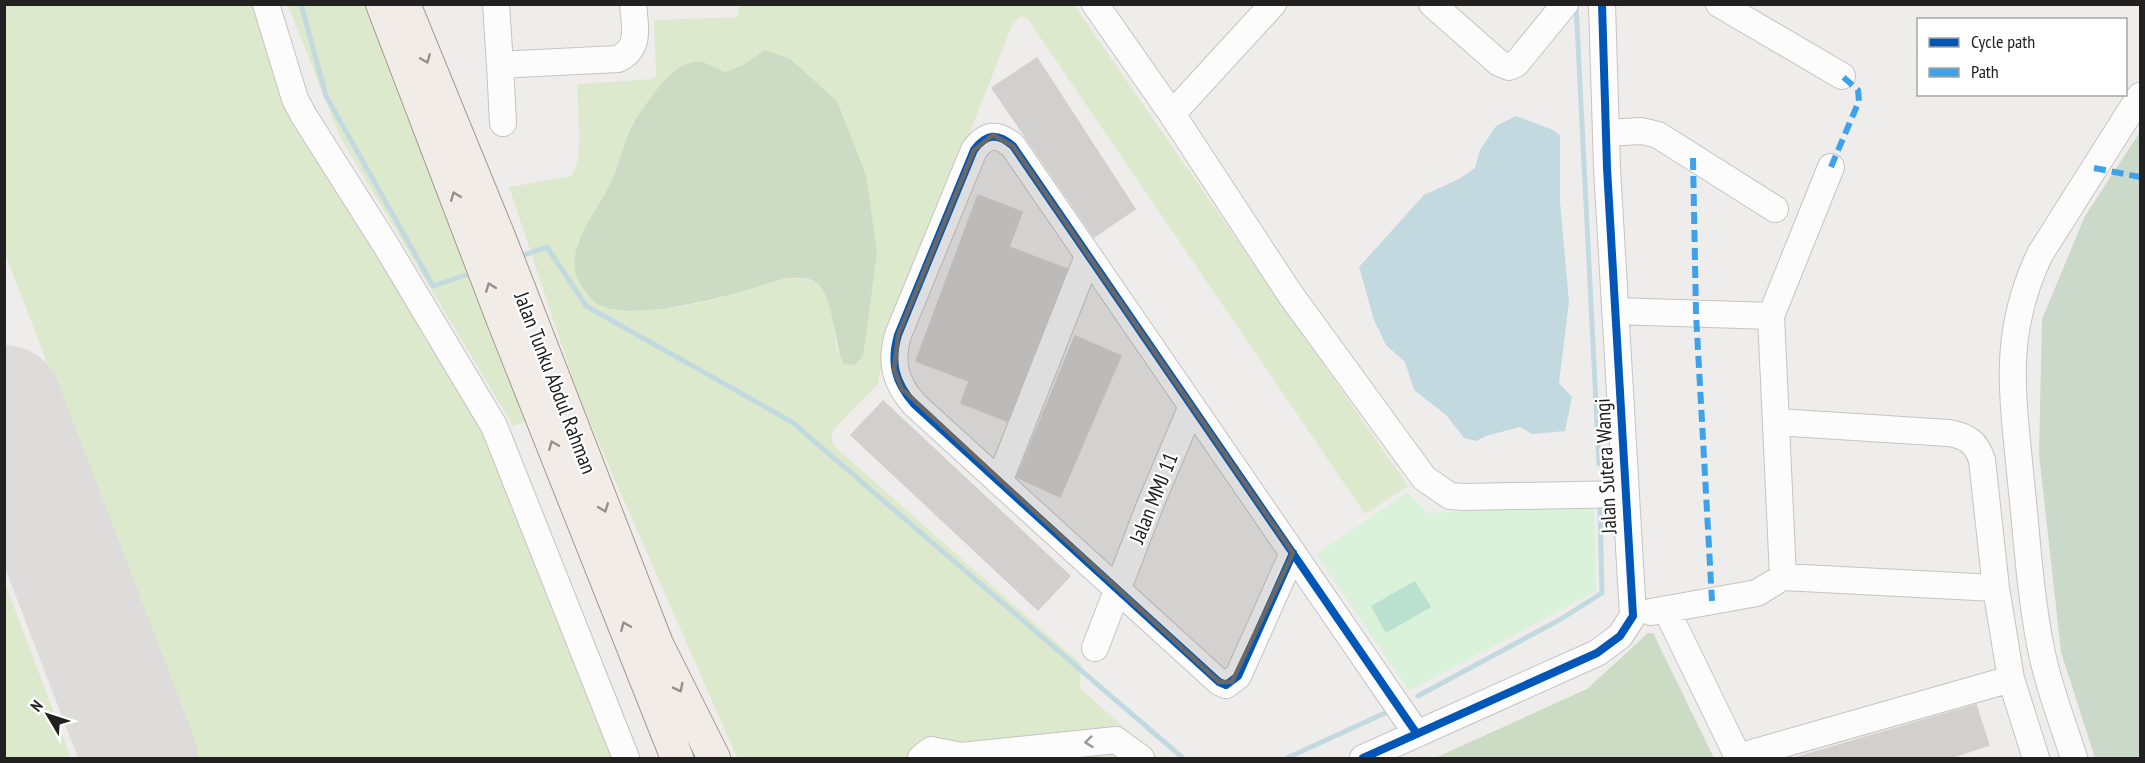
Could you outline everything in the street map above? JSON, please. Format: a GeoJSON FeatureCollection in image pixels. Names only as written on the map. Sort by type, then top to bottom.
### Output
{"type":"FeatureCollection","features":[{"type":"Feature","properties":{"kind":"main road","name":"Jalan Tunku Abdul Rahman"},"geometry":{"type":"LineString","coordinates":[[382,4],[488,245]]}},
{"type":"Feature","properties":{"kind":"main road","name":"Jalan Tunku Abdul Rahman"},"geometry":{"type":"LineString","coordinates":[[404,4],[488,245],[677,759]]}},
{"type":"Feature","properties":{"kind":"main road","name":"Jalan Tunku Abdul Rahman"},"geometry":{"type":"LineString","coordinates":[[516,320],[657,644],[714,759]]}},
{"type":"Feature","properties":{"kind":"street"},"geometry":{"type":"LineString","coordinates":[[266,4],[295,99],[304,116],[387,247],[494,426],[626,759]]}},
{"type":"Feature","properties":{"kind":"street"},"geometry":{"type":"LineString","coordinates":[[496,4],[503,123]]}},
{"type":"Feature","properties":{"kind":"street"},"geometry":{"type":"LineString","coordinates":[[500,65],[618,59],[628,54],[635,45],[633,4]]}},
{"type":"Feature","properties":{"kind":"street"},"geometry":{"type":"LineString","coordinates":[[1095,4],[1172,114],[1290,294],[1414,466],[1435,488],[1450,496],[1464,497],[1626,494]]}},
{"type":"Feature","properties":{"kind":"street"},"geometry":{"type":"LineString","coordinates":[[1172,114],[1274,4]]}},
{"type":"Feature","properties":{"kind":"street"},"geometry":{"type":"LineString","coordinates":[[1432,4],[1499,63],[1509,67],[1516,64],[1565,4]]}},
{"type":"Feature","properties":{"kind":"street","name":"Jalan Sutera Wangi"},"geometry":{"type":"LineString","coordinates":[[1602,4],[1615,311],[1633,616]]}},
{"type":"Feature","properties":{"kind":"street"},"geometry":{"type":"LineString","coordinates":[[1719,4],[1842,76]]}},
{"type":"Feature","properties":{"kind":"street"},"geometry":{"type":"LineString","coordinates":[[2074,759],[2041,652],[2033,602],[2013,391],[2014,332],[2027,281],[2040,254],[2140,96]]}},
{"type":"Feature","properties":{"kind":"street"},"geometry":{"type":"LineString","coordinates":[[1606,133],[1642,131],[1658,135],[1775,210]]}},
{"type":"Feature","properties":{"kind":"street"},"geometry":{"type":"LineString","coordinates":[[1293,553],[1238,676],[1226,685],[1219,682],[999,482],[914,404],[902,389],[894,370],[894,351],[898,335],[974,150],[982,140],[993,135],[1003,137],[1013,146],[1418,734]]}},
{"type":"Feature","properties":{"kind":"street"},"geometry":{"type":"LineString","coordinates":[[1784,576],[1771,316],[1831,166]]}},
{"type":"Feature","properties":{"kind":"street"},"geometry":{"type":"LineString","coordinates":[[999,482],[1088,256]]}},
{"type":"Feature","properties":{"kind":"street"},"geometry":{"type":"LineString","coordinates":[[1615,311],[1771,316]]}},
{"type":"Feature","properties":{"kind":"street","name":"Jalan MMJ 11"},"geometry":{"type":"LineString","coordinates":[[1095,648],[1192,406]]}},
{"type":"Feature","properties":{"kind":"street"},"geometry":{"type":"LineString","coordinates":[[1776,422],[1949,433],[1962,435],[1971,441],[1983,460],[1996,588],[2011,679],[2036,759]]}},
{"type":"Feature","properties":{"kind":"street"},"geometry":{"type":"LineString","coordinates":[[1363,759],[1598,653],[1620,636],[1633,616],[1756,593],[1784,576],[1996,588]]}},
{"type":"Feature","properties":{"kind":"street"},"geometry":{"type":"LineString","coordinates":[[1666,609],[1738,758],[2011,679]]}},
{"type":"Feature","properties":{"kind":"street"},"geometry":{"type":"LineString","coordinates":[[921,759],[931,750],[961,756],[1116,740],[1141,759]]}},
{"type":"Feature","properties":{"kind":"highlighted area"},"geometry":{"type":"Polygon","coordinates":[[[993,135],[1013,146],[1293,553],[1232,682],[1219,682],[902,389],[894,370],[898,335],[974,150],[993,135]]]}},
{"type":"Feature","properties":{"kind":"green space"},"geometry":{"type":"Polygon","coordinates":[[[739,4],[1074,5],[1408,486],[1365,514],[1027,18],[1020,17],[1013,23],[884,350],[878,384],[834,429],[831,438],[834,446],[1081,664],[1080,688],[1158,758],[737,758],[580,400],[509,187],[571,176],[578,158],[579,145],[577,84],[653,79],[656,76],[654,20],[738,17],[739,4]],[[764,50],[743,65],[725,72],[700,62],[633,122],[613,180],[576,246],[616,310],[683,306],[708,301],[762,284],[805,279],[815,282],[820,287],[828,303],[837,351],[863,356],[866,324],[764,50]]]}},
{"type":"Feature","properties":{"kind":"green space"},"geometry":{"type":"Polygon","coordinates":[[[5,5],[258,5],[473,405],[617,758],[198,758],[5,253],[5,5]]]}},
{"type":"Feature","properties":{"kind":"green space"},"geometry":{"type":"Polygon","coordinates":[[[288,5],[369,5],[530,420],[513,426],[340,137],[288,5]]]}},
{"type":"Feature","properties":{"kind":"green space"},"geometry":{"type":"Polygon","coordinates":[[[764,50],[789,58],[837,101],[866,175],[877,253],[863,356],[854,365],[844,364],[829,306],[820,286],[814,281],[789,278],[714,299],[671,307],[628,311],[610,309],[596,303],[579,280],[575,267],[575,254],[579,241],[611,182],[634,122],[658,88],[682,66],[700,62],[725,72],[743,65],[764,50]]]}},
{"type":"Feature","properties":{"kind":"green space"},"geometry":{"type":"Polygon","coordinates":[[[2140,132],[2140,758],[2095,758],[2061,652],[2039,454],[2042,319],[2085,216],[2140,132]]]}},
{"type":"Feature","properties":{"kind":"green space"},"geometry":{"type":"Polygon","coordinates":[[[1408,492],[1427,513],[1594,506],[1596,591],[1409,691],[1316,554],[1408,492]]]}},
{"type":"Feature","properties":{"kind":"green space"},"geometry":{"type":"Polygon","coordinates":[[[1415,581],[1431,607],[1386,633],[1371,606],[1415,581]]]}},
{"type":"Feature","properties":{"kind":"green space"},"geometry":{"type":"Polygon","coordinates":[[[5,583],[71,758],[5,758],[5,583]]]}},
{"type":"Feature","properties":{"kind":"green space"},"geometry":{"type":"Polygon","coordinates":[[[1648,633],[1653,633],[1714,758],[1435,758],[1587,689],[1648,633]]]}},
{"type":"Feature","properties":{"kind":"water"},"geometry":{"type":"Polygon","coordinates":[[[1516,116],[1551,129],[1560,135],[1560,202],[1569,302],[1559,383],[1572,397],[1565,431],[1532,434],[1520,427],[1476,441],[1464,438],[1446,415],[1414,390],[1405,362],[1386,345],[1374,320],[1359,267],[1424,195],[1459,179],[1475,168],[1480,150],[1496,126],[1516,116]]]}},
{"type":"Feature","properties":{"kind":"building"},"geometry":{"type":"Polygon","coordinates":[[[1037,58],[1135,209],[1094,237],[992,88],[1037,58]]]}},
{"type":"Feature","properties":{"kind":"building"},"geometry":{"type":"Polygon","coordinates":[[[978,195],[1022,212],[1009,247],[1067,269],[1007,421],[961,403],[969,381],[916,361],[978,195]]]}},
{"type":"Feature","properties":{"kind":"building"},"geometry":{"type":"Polygon","coordinates":[[[1075,336],[1121,356],[1060,497],[1017,477],[1075,336]]]}},
{"type":"Feature","properties":{"kind":"building"},"geometry":{"type":"Polygon","coordinates":[[[883,401],[1070,576],[1038,610],[851,435],[883,401]]]}},
{"type":"Feature","properties":{"kind":"building"},"geometry":{"type":"Polygon","coordinates":[[[1976,705],[1989,745],[1947,759],[1791,759],[1976,705]]]}},
{"type":"Feature","properties":{"kind":"waterway"},"geometry":{"type":"LineString","coordinates":[[301,4],[326,96],[433,286],[475,272]]}},
{"type":"Feature","properties":{"kind":"waterway"},"geometry":{"type":"LineString","coordinates":[[1576,4],[1599,464]]}},
{"type":"Feature","properties":{"kind":"waterway"},"geometry":{"type":"LineString","coordinates":[[518,257],[547,247],[586,306],[792,422],[1183,758]]}},
{"type":"Feature","properties":{"kind":"waterway"},"geometry":{"type":"LineString","coordinates":[[1418,696],[1561,619],[1602,593],[1600,507]]}},
{"type":"Feature","properties":{"kind":"waterway"},"geometry":{"type":"LineString","coordinates":[[1287,758],[1385,713]]}},
{"type":"Feature","properties":{"kind":"taxiway"},"geometry":{"type":"LineString","coordinates":[[4,509],[23,486],[24,456]]}},
{"type":"Feature","properties":{"kind":"taxiway"},"geometry":{"type":"LineString","coordinates":[[4,509],[27,509],[53,532]]}},
{"type":"Feature","properties":{"kind":"runway"},"geometry":{"type":"LineString","coordinates":[[4,403],[140,758]]}},
{"type":"Feature","properties":{"kind":"marked path"},"geometry":{"type":"LineString","coordinates":[[1831,167],[1859,101],[1858,90],[1842,76]]}},
{"type":"Feature","properties":{"kind":"marked path"},"geometry":{"type":"LineString","coordinates":[[1693,158],[1696,314],[1712,601]]}},
{"type":"Feature","properties":{"kind":"marked path"},"geometry":{"type":"LineString","coordinates":[[2094,168],[2140,177]]}},
{"type":"Feature","properties":{"kind":"cycle path"},"geometry":{"type":"LineString","coordinates":[[1363,758],[1597,653],[1620,636],[1633,616],[1607,168],[1602,4]]}},
{"type":"Feature","properties":{"kind":"cycle path"},"geometry":{"type":"LineString","coordinates":[[1293,553],[1238,676],[1226,685],[1219,682],[914,404],[902,388],[896,372],[894,354],[898,335],[974,150],[987,138],[1002,138],[1013,146],[1417,734]]}}]}
